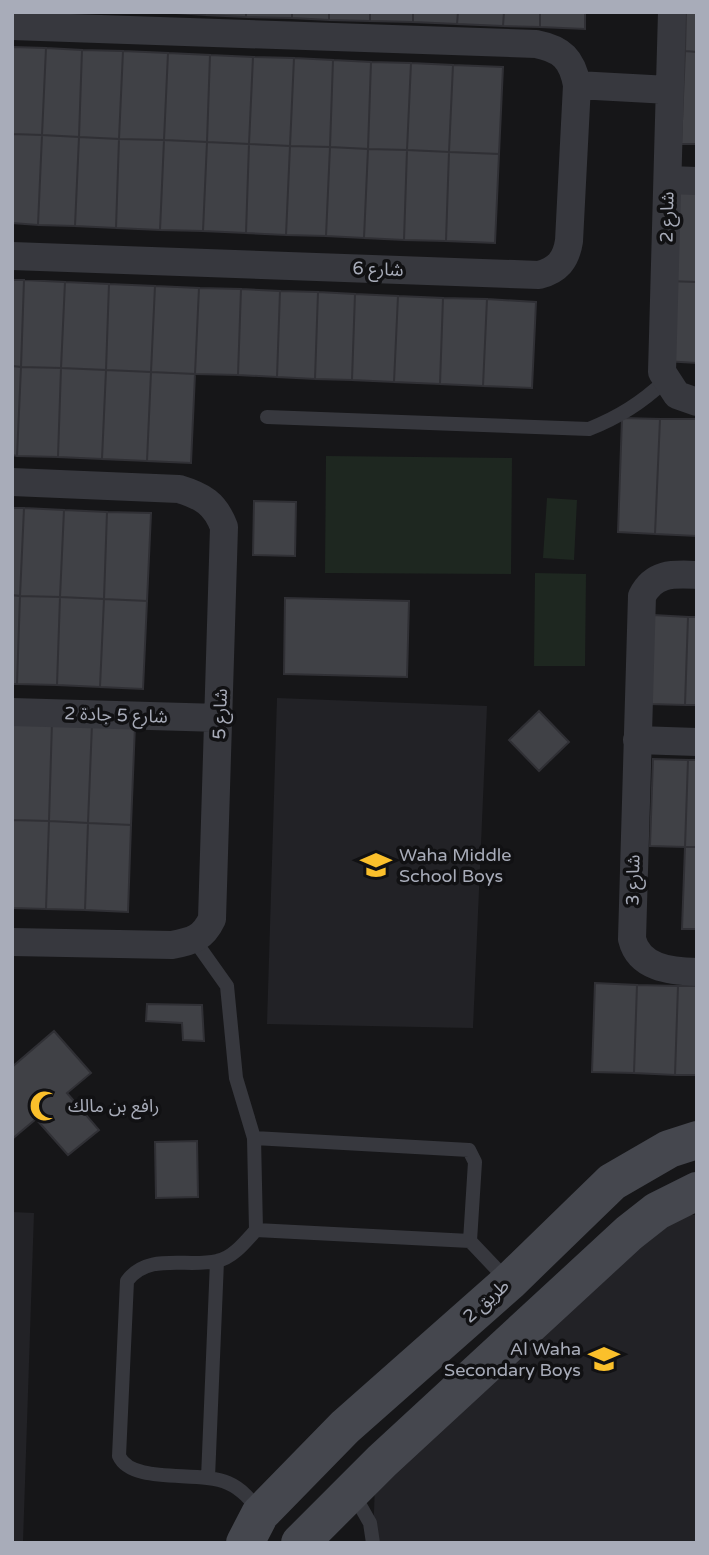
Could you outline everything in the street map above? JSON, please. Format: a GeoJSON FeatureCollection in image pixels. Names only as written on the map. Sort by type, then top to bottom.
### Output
{"type":"FeatureCollection","features":[{"type":"Feature","properties":{"kind":"street","name":"شارع 2"},"geometry":{"type":"LineString","coordinates":[[665,381],[662,372],[672,12]]}},
{"type":"Feature","properties":{"kind":"street","name":"شارع 6"},"geometry":{"type":"LineString","coordinates":[[12,26],[536,44],[558,50],[567,57],[574,69],[577,85],[569,241],[567,253],[552,272],[539,275],[12,256]]}},
{"type":"Feature","properties":{"kind":"street"},"geometry":{"type":"LineString","coordinates":[[577,85],[669,90]]}},
{"type":"Feature","properties":{"kind":"street"},"geometry":{"type":"LineString","coordinates":[[668,180],[697,181]]}},
{"type":"Feature","properties":{"kind":"street"},"geometry":{"type":"LineString","coordinates":[[665,381],[677,395],[697,402]]}},
{"type":"Feature","properties":{"kind":"street","name":"شارع 5"},"geometry":{"type":"LineString","coordinates":[[12,482],[179,489],[202,496],[211,503],[224,527],[212,919],[206,931],[195,941]]}},
{"type":"Feature","properties":{"kind":"street","name":"شارع 3"},"geometry":{"type":"LineString","coordinates":[[697,575],[661,576],[647,586],[642,596],[632,939],[635,952],[645,961],[661,967],[697,972]]}},
{"type":"Feature","properties":{"kind":"street","name":"شارع 5 جادة 2"},"geometry":{"type":"LineString","coordinates":[[12,712],[220,718]]}},
{"type":"Feature","properties":{"kind":"street"},"geometry":{"type":"LineString","coordinates":[[637,740],[697,742]]}},
{"type":"Feature","properties":{"kind":"street"},"geometry":{"type":"LineString","coordinates":[[12,942],[172,946],[195,941]]}},
{"type":"Feature","properties":{"kind":"street","name":"طريق 2"},"geometry":{"type":"LineString","coordinates":[[223,1543],[253,1528],[345,1427],[509,1282],[612,1182],[669,1149],[697,1140]]}},
{"type":"Feature","properties":{"kind":"street"},"geometry":{"type":"LineString","coordinates":[[300,1543],[382,1461],[629,1233],[657,1211],[697,1191]]}},
{"type":"Feature","properties":{"kind":"street"},"geometry":{"type":"LineString","coordinates":[[413,1367],[408,1385],[410,1396],[419,1404],[442,1407]]}},
{"type":"Feature","properties":{"kind":"street"},"geometry":{"type":"LineString","coordinates":[[345,1427],[361,1426],[374,1432],[382,1444],[382,1461]]}},
{"type":"Feature","properties":{"kind":"lane"},"geometry":{"type":"LineString","coordinates":[[267,417],[589,429],[617,418],[643,401],[665,381]]}},
{"type":"Feature","properties":{"kind":"lane"},"geometry":{"type":"LineString","coordinates":[[195,941],[227,986],[236,1079],[254,1138],[256,1230],[232,1254],[217,1261],[151,1264],[136,1270],[127,1281],[119,1456],[133,1471],[208,1478],[234,1486],[253,1528]]}},
{"type":"Feature","properties":{"kind":"lane"},"geometry":{"type":"LineString","coordinates":[[254,1138],[469,1150],[475,1162],[470,1241]]}},
{"type":"Feature","properties":{"kind":"lane"},"geometry":{"type":"LineString","coordinates":[[256,1230],[470,1241],[509,1282]]}},
{"type":"Feature","properties":{"kind":"lane"},"geometry":{"type":"LineString","coordinates":[[208,1478],[217,1261]]}},
{"type":"Feature","properties":{"kind":"lane"},"geometry":{"type":"LineString","coordinates":[[352,1491],[370,1523],[373,1543]]}},
{"type":"Feature","properties":{"kind":"shaded area"},"geometry":{"type":"Polygon","coordinates":[[[326,456],[512,458],[511,574],[325,573],[326,456]]]}},
{"type":"Feature","properties":{"kind":"shaded area"},"geometry":{"type":"Polygon","coordinates":[[[547,498],[577,500],[574,560],[543,558],[547,498]]]}},
{"type":"Feature","properties":{"kind":"shaded area"},"geometry":{"type":"Polygon","coordinates":[[[535,573],[586,574],[585,666],[534,666],[535,573]]]}},
{"type":"Feature","properties":{"kind":"shaded area","name":"Waha Middle School Boys"},"geometry":{"type":"Polygon","coordinates":[[[277,698],[487,706],[473,1028],[267,1024],[277,698]]]}},
{"type":"Feature","properties":{"kind":"shaded area"},"geometry":{"type":"Polygon","coordinates":[[[12,1212],[34,1213],[23,1542],[12,1542],[12,1212]]]}},
{"type":"Feature","properties":{"kind":"shaded area","name":"Al Waha Secondary Boys"},"geometry":{"type":"Polygon","coordinates":[[[689,1215],[697,1215],[697,1543],[373,1543],[375,1482],[648,1236],[689,1215]]]}},
{"type":"Feature","properties":{"kind":"building"},"geometry":{"type":"Polygon","coordinates":[[[161,12],[205,12],[205,15],[161,12]]]}},
{"type":"Feature","properties":{"kind":"building"},"geometry":{"type":"Polygon","coordinates":[[[205,12],[246,12],[246,17],[205,15],[205,12]]]}},
{"type":"Feature","properties":{"kind":"building"},"geometry":{"type":"Polygon","coordinates":[[[246,12],[292,12],[292,18],[246,17],[246,12]]]}},
{"type":"Feature","properties":{"kind":"building"},"geometry":{"type":"Polygon","coordinates":[[[292,12],[329,12],[329,20],[292,18],[292,12]]]}},
{"type":"Feature","properties":{"kind":"building"},"geometry":{"type":"Polygon","coordinates":[[[329,12],[370,12],[370,21],[329,20],[329,12]]]}},
{"type":"Feature","properties":{"kind":"building"},"geometry":{"type":"Polygon","coordinates":[[[370,12],[413,12],[413,22],[370,21],[370,12]]]}},
{"type":"Feature","properties":{"kind":"building"},"geometry":{"type":"Polygon","coordinates":[[[413,12],[458,12],[457,24],[413,22],[413,12]]]}},
{"type":"Feature","properties":{"kind":"building"},"geometry":{"type":"Polygon","coordinates":[[[458,12],[504,12],[503,26],[457,24],[458,12]]]}},
{"type":"Feature","properties":{"kind":"building"},"geometry":{"type":"Polygon","coordinates":[[[504,12],[540,12],[540,27],[503,26],[504,12]]]}},
{"type":"Feature","properties":{"kind":"building"},"geometry":{"type":"Polygon","coordinates":[[[540,12],[585,12],[585,29],[540,27],[540,12]]]}},
{"type":"Feature","properties":{"kind":"building"},"geometry":{"type":"Polygon","coordinates":[[[686,12],[697,12],[697,52],[685,51],[686,12]]]}},
{"type":"Feature","properties":{"kind":"building"},"geometry":{"type":"Polygon","coordinates":[[[12,47],[46,48],[42,135],[12,134],[12,47]]]}},
{"type":"Feature","properties":{"kind":"building"},"geometry":{"type":"Polygon","coordinates":[[[46,48],[82,50],[79,137],[42,135],[46,48]]]}},
{"type":"Feature","properties":{"kind":"building"},"geometry":{"type":"Polygon","coordinates":[[[82,50],[123,51],[119,139],[79,137],[82,50]]]}},
{"type":"Feature","properties":{"kind":"building"},"geometry":{"type":"Polygon","coordinates":[[[123,51],[168,53],[164,140],[119,139],[123,51]]]}},
{"type":"Feature","properties":{"kind":"building"},"geometry":{"type":"Polygon","coordinates":[[[685,51],[697,52],[697,144],[681,144],[685,51]]]}},
{"type":"Feature","properties":{"kind":"building"},"geometry":{"type":"Polygon","coordinates":[[[168,53],[210,55],[207,142],[164,140],[168,53]]]}},
{"type":"Feature","properties":{"kind":"building"},"geometry":{"type":"Polygon","coordinates":[[[210,55],[253,57],[249,144],[207,142],[210,55]]]}},
{"type":"Feature","properties":{"kind":"building"},"geometry":{"type":"Polygon","coordinates":[[[253,57],[294,58],[290,146],[249,144],[253,57]]]}},
{"type":"Feature","properties":{"kind":"building"},"geometry":{"type":"Polygon","coordinates":[[[294,58],[333,60],[330,147],[290,146],[294,58]]]}},
{"type":"Feature","properties":{"kind":"building"},"geometry":{"type":"Polygon","coordinates":[[[333,60],[371,62],[368,149],[330,147],[333,60]]]}},
{"type":"Feature","properties":{"kind":"building"},"geometry":{"type":"Polygon","coordinates":[[[371,62],[411,63],[407,150],[368,149],[371,62]]]}},
{"type":"Feature","properties":{"kind":"building"},"geometry":{"type":"Polygon","coordinates":[[[411,63],[453,65],[449,152],[407,150],[411,63]]]}},
{"type":"Feature","properties":{"kind":"building"},"geometry":{"type":"Polygon","coordinates":[[[453,65],[503,67],[499,154],[449,152],[453,65]]]}},
{"type":"Feature","properties":{"kind":"building"},"geometry":{"type":"Polygon","coordinates":[[[12,134],[42,135],[38,225],[12,223],[12,134]]]}},
{"type":"Feature","properties":{"kind":"building"},"geometry":{"type":"Polygon","coordinates":[[[42,135],[79,137],[75,226],[38,225],[42,135]]]}},
{"type":"Feature","properties":{"kind":"building"},"geometry":{"type":"Polygon","coordinates":[[[79,137],[119,139],[116,228],[75,226],[79,137]]]}},
{"type":"Feature","properties":{"kind":"building"},"geometry":{"type":"Polygon","coordinates":[[[119,139],[164,140],[160,230],[116,228],[119,139]]]}},
{"type":"Feature","properties":{"kind":"building"},"geometry":{"type":"Polygon","coordinates":[[[164,140],[207,142],[203,231],[160,230],[164,140]]]}},
{"type":"Feature","properties":{"kind":"building"},"geometry":{"type":"Polygon","coordinates":[[[207,142],[249,144],[246,233],[203,231],[207,142]]]}},
{"type":"Feature","properties":{"kind":"building"},"geometry":{"type":"Polygon","coordinates":[[[249,144],[290,146],[286,235],[246,233],[249,144]]]}},
{"type":"Feature","properties":{"kind":"building"},"geometry":{"type":"Polygon","coordinates":[[[290,146],[330,147],[326,236],[286,235],[290,146]]]}},
{"type":"Feature","properties":{"kind":"building"},"geometry":{"type":"Polygon","coordinates":[[[330,147],[368,149],[364,238],[326,236],[330,147]]]}},
{"type":"Feature","properties":{"kind":"building"},"geometry":{"type":"Polygon","coordinates":[[[368,149],[407,150],[404,240],[364,238],[368,149]]]}},
{"type":"Feature","properties":{"kind":"building"},"geometry":{"type":"Polygon","coordinates":[[[407,150],[449,152],[446,241],[404,240],[407,150]]]}},
{"type":"Feature","properties":{"kind":"building"},"geometry":{"type":"Polygon","coordinates":[[[449,152],[499,154],[495,243],[446,241],[449,152]]]}},
{"type":"Feature","properties":{"kind":"building"},"geometry":{"type":"Polygon","coordinates":[[[671,191],[697,192],[697,282],[668,281],[671,191]]]}},
{"type":"Feature","properties":{"kind":"building"},"geometry":{"type":"Polygon","coordinates":[[[12,280],[24,280],[21,367],[12,366],[12,280]]]}},
{"type":"Feature","properties":{"kind":"building"},"geometry":{"type":"Polygon","coordinates":[[[24,280],[65,282],[61,368],[21,367],[24,280]]]}},
{"type":"Feature","properties":{"kind":"building"},"geometry":{"type":"Polygon","coordinates":[[[666,281],[697,282],[697,363],[664,361],[666,281]]]}},
{"type":"Feature","properties":{"kind":"building"},"geometry":{"type":"Polygon","coordinates":[[[65,282],[109,284],[106,370],[61,368],[65,282]]]}},
{"type":"Feature","properties":{"kind":"building"},"geometry":{"type":"Polygon","coordinates":[[[109,284],[155,286],[151,372],[106,370],[109,284]]]}},
{"type":"Feature","properties":{"kind":"building"},"geometry":{"type":"Polygon","coordinates":[[[155,286],[199,288],[195,374],[151,372],[155,286]]]}},
{"type":"Feature","properties":{"kind":"building"},"geometry":{"type":"Polygon","coordinates":[[[199,288],[241,289],[238,375],[195,374],[199,288]]]}},
{"type":"Feature","properties":{"kind":"building"},"geometry":{"type":"Polygon","coordinates":[[[241,289],[280,291],[277,377],[238,375],[241,289]]]}},
{"type":"Feature","properties":{"kind":"building"},"geometry":{"type":"Polygon","coordinates":[[[280,291],[318,292],[315,379],[277,377],[280,291]]]}},
{"type":"Feature","properties":{"kind":"building"},"geometry":{"type":"Polygon","coordinates":[[[318,292],[355,294],[352,380],[315,379],[318,292]]]}},
{"type":"Feature","properties":{"kind":"building"},"geometry":{"type":"Polygon","coordinates":[[[355,294],[398,296],[394,382],[352,380],[355,294]]]}},
{"type":"Feature","properties":{"kind":"building"},"geometry":{"type":"Polygon","coordinates":[[[398,296],[443,298],[440,384],[394,382],[398,296]]]}},
{"type":"Feature","properties":{"kind":"building"},"geometry":{"type":"Polygon","coordinates":[[[443,298],[487,299],[483,386],[440,384],[443,298]]]}},
{"type":"Feature","properties":{"kind":"building"},"geometry":{"type":"Polygon","coordinates":[[[487,299],[536,302],[532,388],[483,386],[487,299]]]}},
{"type":"Feature","properties":{"kind":"building"},"geometry":{"type":"Polygon","coordinates":[[[12,366],[21,367],[17,456],[12,455],[12,366]]]}},
{"type":"Feature","properties":{"kind":"building"},"geometry":{"type":"Polygon","coordinates":[[[21,367],[61,368],[58,457],[17,456],[21,367]]]}},
{"type":"Feature","properties":{"kind":"building"},"geometry":{"type":"Polygon","coordinates":[[[61,368],[106,370],[102,459],[58,457],[61,368]]]}},
{"type":"Feature","properties":{"kind":"building"},"geometry":{"type":"Polygon","coordinates":[[[106,370],[151,372],[147,461],[102,459],[106,370]]]}},
{"type":"Feature","properties":{"kind":"building"},"geometry":{"type":"Polygon","coordinates":[[[151,372],[195,374],[191,463],[147,461],[151,372]]]}},
{"type":"Feature","properties":{"kind":"building"},"geometry":{"type":"Polygon","coordinates":[[[622,418],[660,419],[655,534],[618,532],[622,418]]]}},
{"type":"Feature","properties":{"kind":"building"},"geometry":{"type":"Polygon","coordinates":[[[660,419],[697,419],[697,536],[655,534],[660,419]]]}},
{"type":"Feature","properties":{"kind":"building"},"geometry":{"type":"Polygon","coordinates":[[[254,501],[296,502],[295,556],[253,555],[254,501]]]}},
{"type":"Feature","properties":{"kind":"building"},"geometry":{"type":"Polygon","coordinates":[[[12,508],[24,508],[20,596],[12,595],[12,508]]]}},
{"type":"Feature","properties":{"kind":"building"},"geometry":{"type":"Polygon","coordinates":[[[24,508],[64,510],[60,597],[20,596],[24,508]]]}},
{"type":"Feature","properties":{"kind":"building"},"geometry":{"type":"Polygon","coordinates":[[[64,510],[107,512],[104,599],[60,597],[64,510]]]}},
{"type":"Feature","properties":{"kind":"building"},"geometry":{"type":"Polygon","coordinates":[[[107,512],[151,513],[147,601],[104,599],[107,512]]]}},
{"type":"Feature","properties":{"kind":"building"},"geometry":{"type":"Polygon","coordinates":[[[12,595],[20,596],[17,684],[12,684],[12,595]]]}},
{"type":"Feature","properties":{"kind":"building"},"geometry":{"type":"Polygon","coordinates":[[[20,596],[60,597],[57,685],[17,684],[20,596]]]}},
{"type":"Feature","properties":{"kind":"building"},"geometry":{"type":"Polygon","coordinates":[[[60,597],[104,599],[100,687],[57,685],[60,597]]]}},
{"type":"Feature","properties":{"kind":"building"},"geometry":{"type":"Polygon","coordinates":[[[285,598],[409,601],[407,677],[284,674],[285,598]]]}},
{"type":"Feature","properties":{"kind":"building"},"geometry":{"type":"Polygon","coordinates":[[[104,599],[147,601],[143,689],[100,687],[104,599]]]}},
{"type":"Feature","properties":{"kind":"building"},"geometry":{"type":"Polygon","coordinates":[[[653,615],[688,617],[685,705],[650,704],[653,615]]]}},
{"type":"Feature","properties":{"kind":"building"},"geometry":{"type":"Polygon","coordinates":[[[688,617],[697,617],[697,705],[685,705],[688,617]]]}},
{"type":"Feature","properties":{"kind":"building"},"geometry":{"type":"Polygon","coordinates":[[[539,711],[569,742],[539,771],[509,740],[539,711]]]}},
{"type":"Feature","properties":{"kind":"building"},"geometry":{"type":"Polygon","coordinates":[[[12,721],[52,722],[49,821],[12,820],[12,721]]]}},
{"type":"Feature","properties":{"kind":"building"},"geometry":{"type":"Polygon","coordinates":[[[52,722],[92,724],[88,823],[49,821],[52,722]]]}},
{"type":"Feature","properties":{"kind":"building"},"geometry":{"type":"Polygon","coordinates":[[[92,724],[135,725],[131,825],[88,823],[92,724]]]}},
{"type":"Feature","properties":{"kind":"building"},"geometry":{"type":"Polygon","coordinates":[[[653,759],[688,760],[685,847],[650,846],[653,759]]]}},
{"type":"Feature","properties":{"kind":"building"},"geometry":{"type":"Polygon","coordinates":[[[688,760],[697,760],[697,847],[685,847],[688,760]]]}},
{"type":"Feature","properties":{"kind":"building"},"geometry":{"type":"Polygon","coordinates":[[[12,820],[49,821],[46,909],[12,908],[12,820]]]}},
{"type":"Feature","properties":{"kind":"building"},"geometry":{"type":"Polygon","coordinates":[[[49,821],[88,823],[85,910],[46,909],[49,821]]]}},
{"type":"Feature","properties":{"kind":"building"},"geometry":{"type":"Polygon","coordinates":[[[88,823],[131,825],[128,912],[85,910],[88,823]]]}},
{"type":"Feature","properties":{"kind":"building"},"geometry":{"type":"Polygon","coordinates":[[[685,847],[697,847],[697,929],[682,929],[685,847]]]}},
{"type":"Feature","properties":{"kind":"building"},"geometry":{"type":"Polygon","coordinates":[[[595,983],[637,985],[634,1073],[592,1072],[595,983]]]}},
{"type":"Feature","properties":{"kind":"building"},"geometry":{"type":"Polygon","coordinates":[[[637,985],[678,986],[675,1075],[634,1073],[637,985]]]}},
{"type":"Feature","properties":{"kind":"building"},"geometry":{"type":"Polygon","coordinates":[[[678,986],[697,986],[697,1075],[675,1075],[678,986]]]}},
{"type":"Feature","properties":{"kind":"building"},"geometry":{"type":"Polygon","coordinates":[[[147,1004],[202,1005],[204,1041],[183,1040],[182,1023],[146,1021],[147,1004]]]}},
{"type":"Feature","properties":{"kind":"building","name":"رافع بن مالك"},"geometry":{"type":"Polygon","coordinates":[[[54,1031],[91,1073],[67,1093],[99,1130],[68,1155],[36,1119],[12,1139],[12,1067],[54,1031]]]}},
{"type":"Feature","properties":{"kind":"building"},"geometry":{"type":"Polygon","coordinates":[[[197,1141],[198,1197],[156,1198],[155,1142],[197,1141]]]}},
{"type":"Feature","properties":{"kind":"place","name":"Waha Middle School Boys"},"geometry":{"type":"Point","coordinates":[376,865]}},
{"type":"Feature","properties":{"kind":"place","name":"رافع بن مالك"},"geometry":{"type":"Point","coordinates":[45,1106]}},
{"type":"Feature","properties":{"kind":"place","name":"Al Waha Secondary Boys"},"geometry":{"type":"Point","coordinates":[604,1359]}}]}
